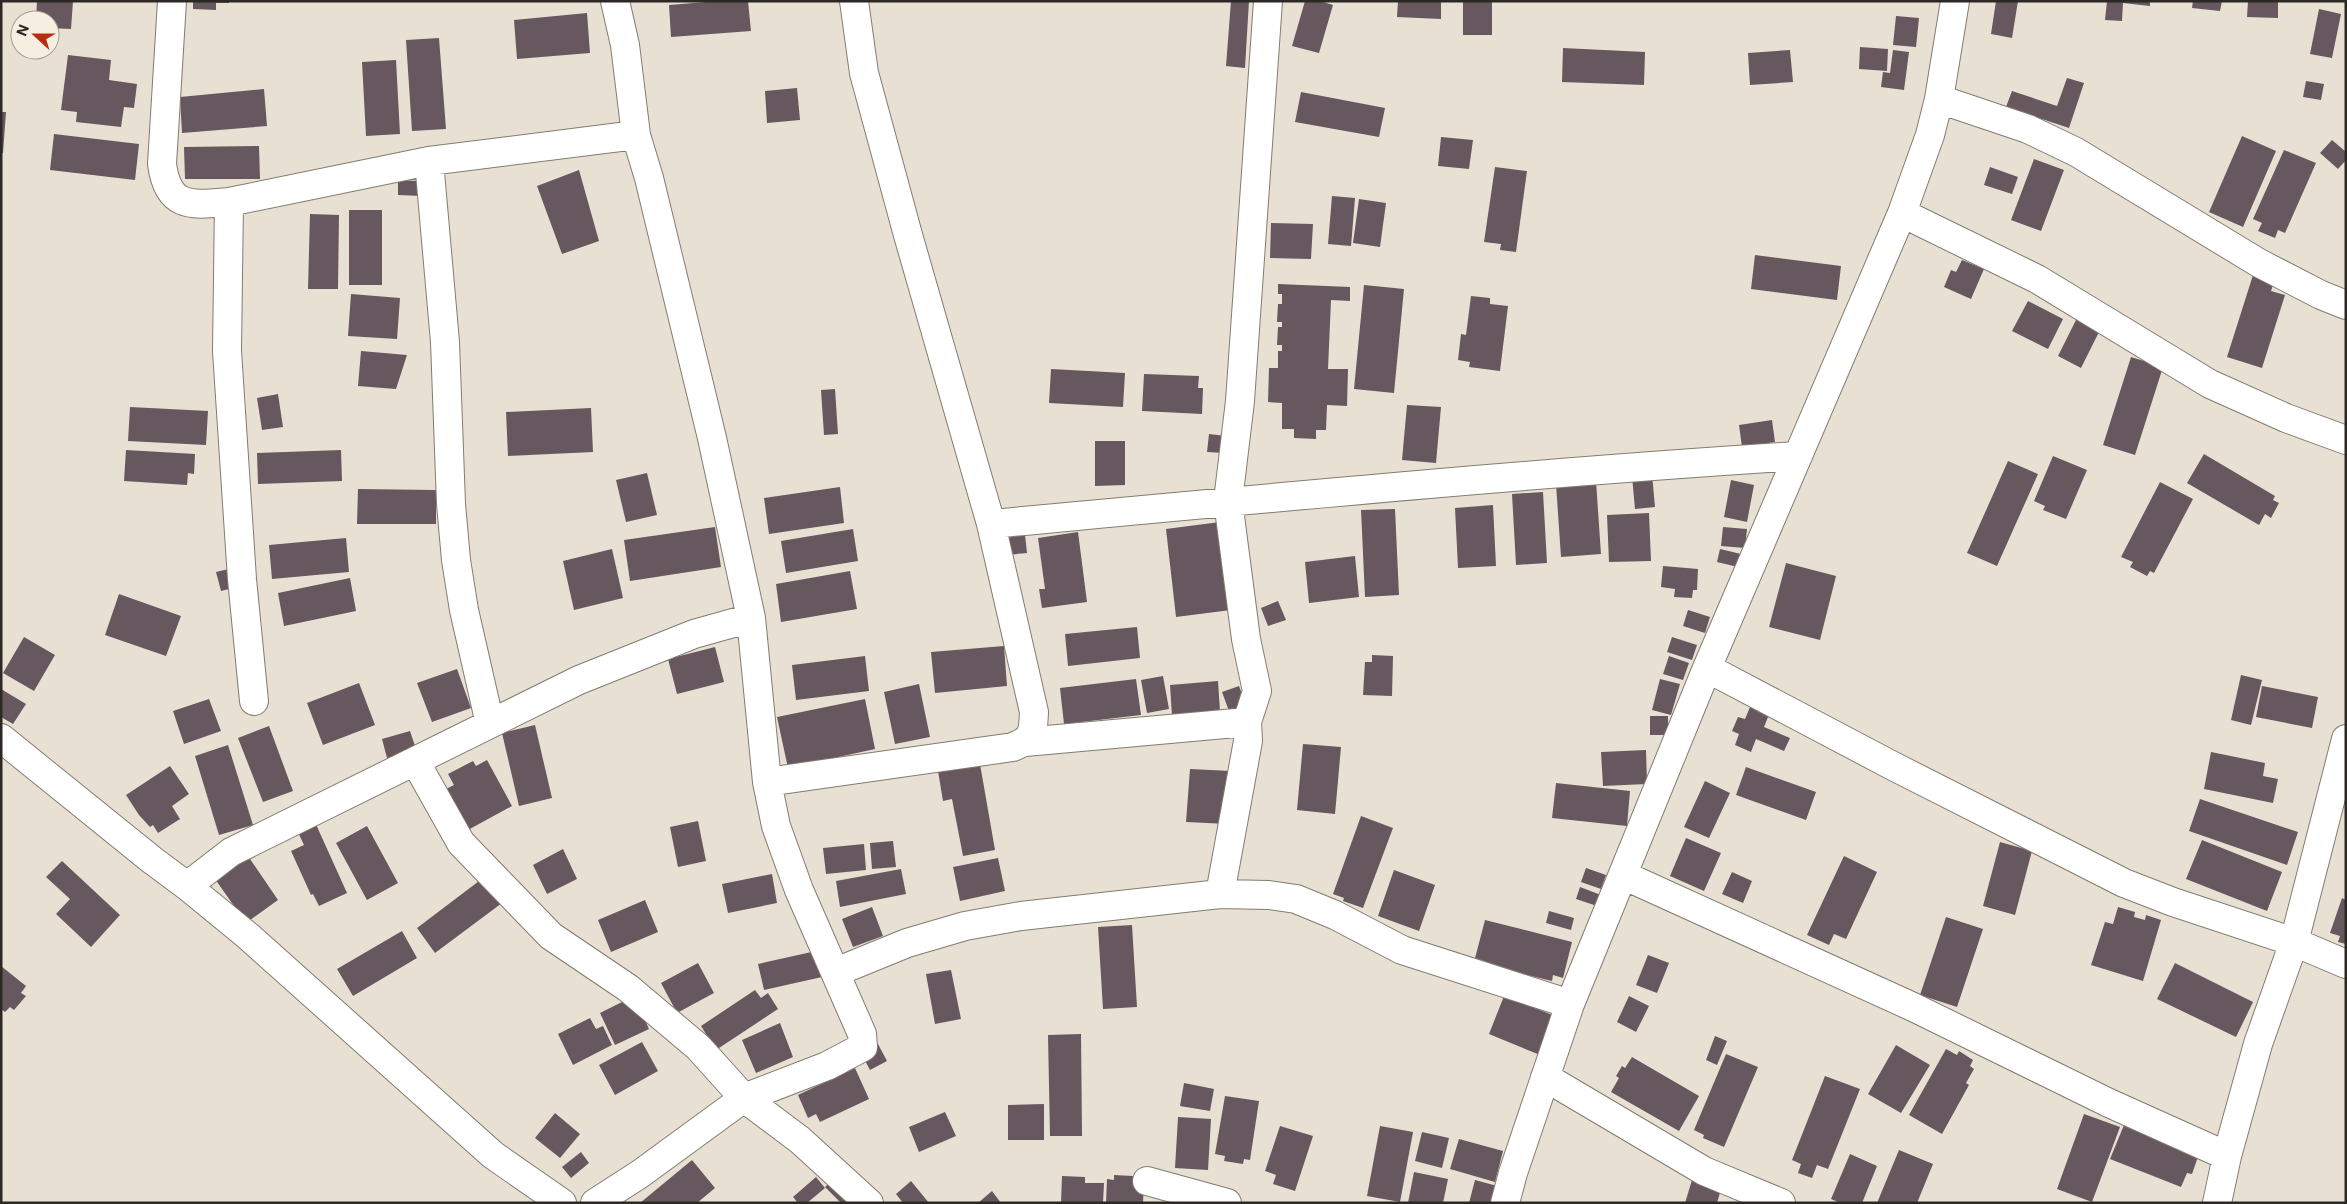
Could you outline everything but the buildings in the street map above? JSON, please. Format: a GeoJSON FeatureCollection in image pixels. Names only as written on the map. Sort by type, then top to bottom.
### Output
{"type":"FeatureCollection","features":[{"type":"Feature","properties":{"kind":"street"},"geometry":{"type":"LineString","coordinates":[[172,1],[162,164],[164,180],[168,190],[184,203],[197,205],[229,202],[429,162],[636,135]]}},
{"type":"Feature","properties":{"kind":"street"},"geometry":{"type":"LineString","coordinates":[[595,1203],[640,1174],[744,1098],[827,1066],[863,1048],[862,1034],[786,856],[776,826],[767,782],[751,618],[712,438],[649,178],[636,135],[625,45],[615,1]]}},
{"type":"Feature","properties":{"kind":"street"},"geometry":{"type":"LineString","coordinates":[[854,1],[864,73],[908,235],[991,524],[1034,712],[1032,735],[1025,742]]}},
{"type":"Feature","properties":{"kind":"street"},"geometry":{"type":"LineString","coordinates":[[1220,894],[1248,741],[1247,722],[1257,691],[1246,639],[1228,500],[1240,401],[1268,1]]}},
{"type":"Feature","properties":{"kind":"street"},"geometry":{"type":"LineString","coordinates":[[1505,1203],[1513,1173],[1570,1004],[1707,668],[1902,213],[1930,135],[1939,99],[1955,1]]}},
{"type":"Feature","properties":{"kind":"street"},"geometry":{"type":"LineString","coordinates":[[1939,99],[2028,129],[2076,152],[2260,263],[2346,305]]}},
{"type":"Feature","properties":{"kind":"street"},"geometry":{"type":"LineString","coordinates":[[429,162],[445,342],[450,504],[456,560],[464,610],[490,724]]}},
{"type":"Feature","properties":{"kind":"street"},"geometry":{"type":"LineString","coordinates":[[229,202],[227,351],[242,579],[254,701]]}},
{"type":"Feature","properties":{"kind":"street"},"geometry":{"type":"LineString","coordinates":[[1902,213],[2037,279],[2210,384],[2286,418],[2346,440]]}},
{"type":"Feature","properties":{"kind":"street"},"geometry":{"type":"LineString","coordinates":[[991,524],[1228,500],[1423,486],[1667,464],[1798,456]]}},
{"type":"Feature","properties":{"kind":"street"},"geometry":{"type":"LineString","coordinates":[[188,886],[231,852],[579,680],[634,656],[694,634],[751,618]]}},
{"type":"Feature","properties":{"kind":"street"},"geometry":{"type":"LineString","coordinates":[[1707,668],[1893,766],[2124,883],[2173,902],[2294,942],[2346,964]]}},
{"type":"Feature","properties":{"kind":"street"},"geometry":{"type":"LineString","coordinates":[[767,782],[1013,747],[1025,742],[1247,722]]}},
{"type":"Feature","properties":{"kind":"street"},"geometry":{"type":"LineString","coordinates":[[1,738],[248,936],[493,1155],[562,1203]]}},
{"type":"Feature","properties":{"kind":"street"},"geometry":{"type":"LineString","coordinates":[[2217,1203],[2227,1156],[2258,1044],[2294,942],[2346,739]]}},
{"type":"Feature","properties":{"kind":"street"},"geometry":{"type":"LineString","coordinates":[[415,761],[461,842],[551,936],[628,988],[698,1047],[744,1098],[800,1140],[869,1203]]}},
{"type":"Feature","properties":{"kind":"street"},"geometry":{"type":"LineString","coordinates":[[1623,874],[1912,1007],[2100,1099],[2227,1156]]}},
{"type":"Feature","properties":{"kind":"street"},"geometry":{"type":"LineString","coordinates":[[836,972],[907,943],[965,926],[1021,916],[1220,894],[1269,895],[1296,899],[1335,915],[1402,950],[1570,1004]]}},
{"type":"Feature","properties":{"kind":"street"},"geometry":{"type":"LineString","coordinates":[[1545,1077],[1704,1171],[1781,1203]]}},
{"type":"Feature","properties":{"kind":"street"},"geometry":{"type":"LineString","coordinates":[[1148,1181],[1227,1203]]}}]}
